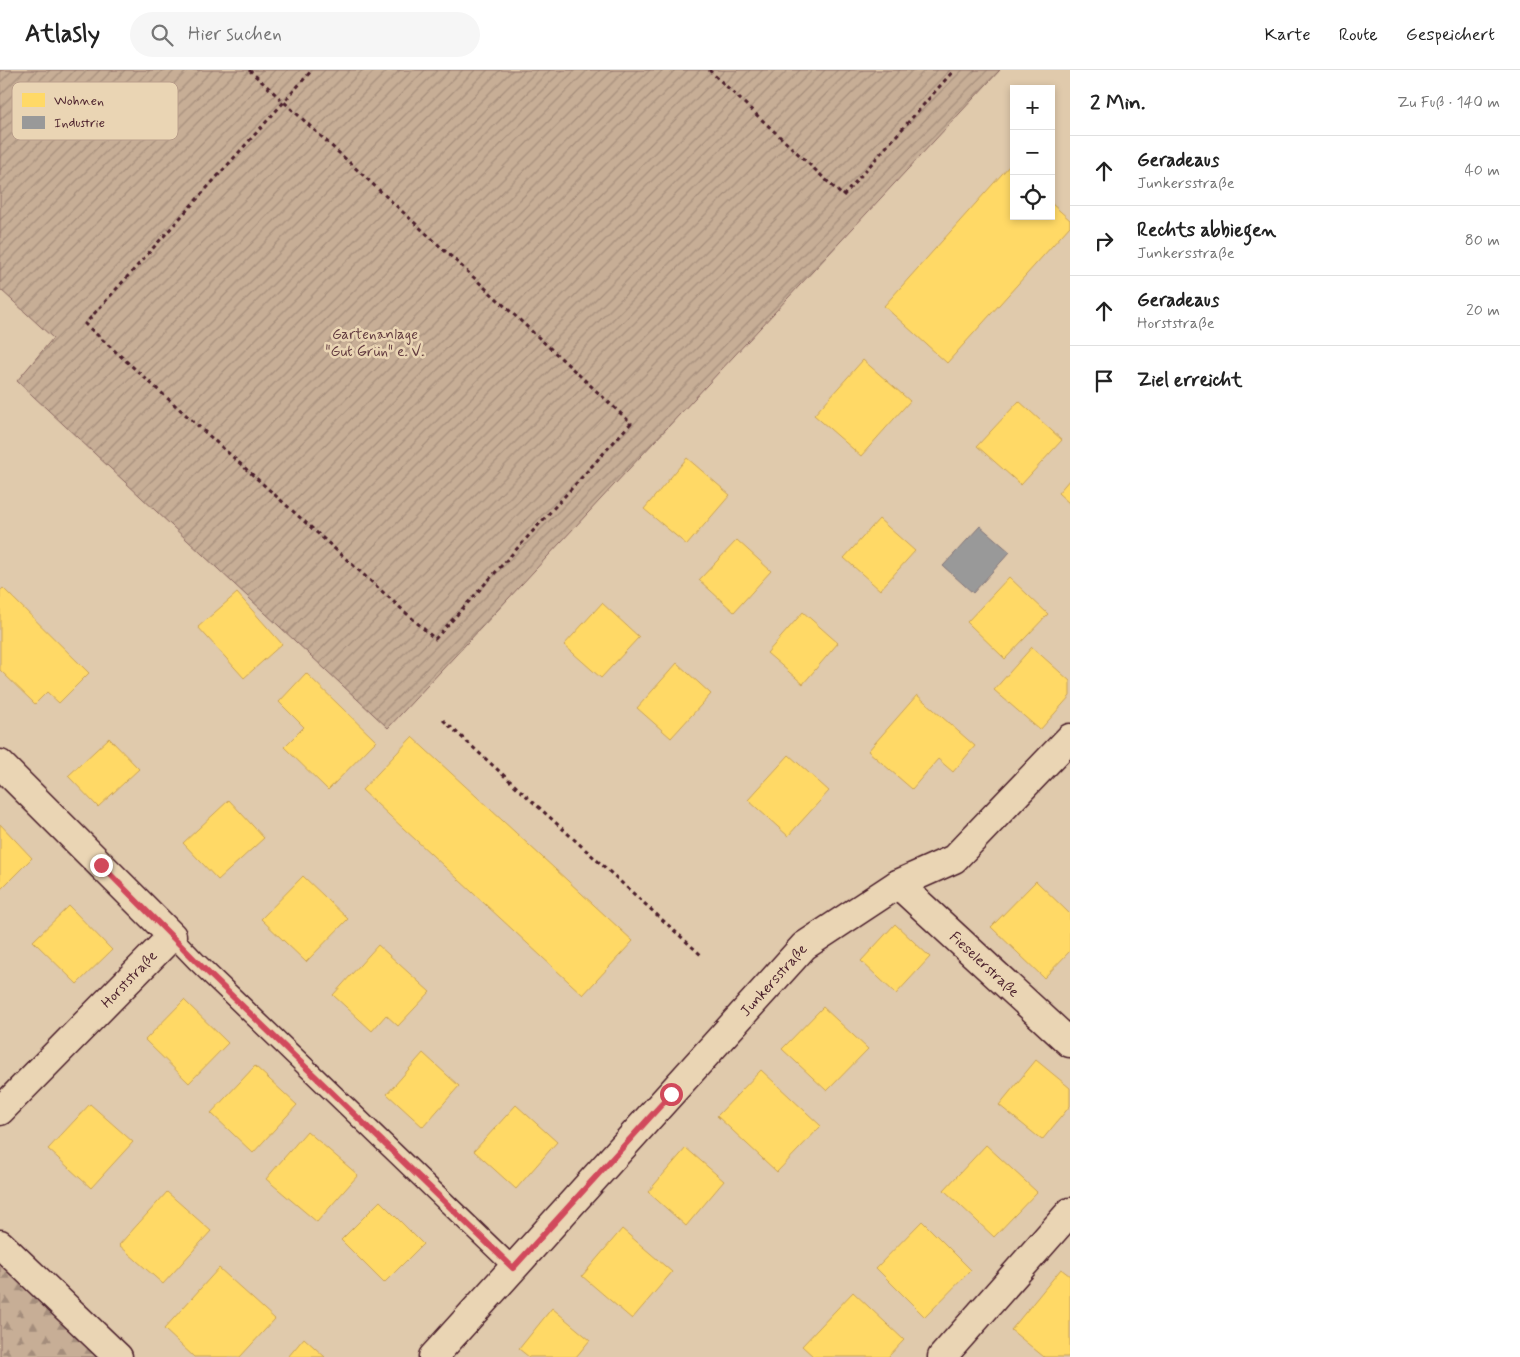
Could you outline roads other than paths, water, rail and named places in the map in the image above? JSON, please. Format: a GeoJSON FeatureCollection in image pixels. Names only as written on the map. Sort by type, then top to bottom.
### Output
{"type":"FeatureCollection","features":[{"type":"Feature","properties":{"kind":"street","name":"Junkersstraße"},"geometry":{"type":"LineString","coordinates":[[432,1357],[804,946],[898,884],[954,858],[1070,738]]}},
{"type":"Feature","properties":{"kind":"street"},"geometry":{"type":"LineString","coordinates":[[0,764],[172,936]]}},
{"type":"Feature","properties":{"kind":"street","name":"Fieselerstraße"},"geometry":{"type":"LineString","coordinates":[[898,884],[1070,1043]]}},
{"type":"Feature","properties":{"kind":"street","name":"Horststraße"},"geometry":{"type":"LineString","coordinates":[[0,1111],[172,936]]}},
{"type":"Feature","properties":{"kind":"street"},"geometry":{"type":"LineString","coordinates":[[942,1357],[1070,1212]]}},
{"type":"Feature","properties":{"kind":"street"},"geometry":{"type":"LineString","coordinates":[[0,1244],[118,1357]]}},
{"type":"Feature","properties":{"kind":"lane"},"geometry":{"type":"LineString","coordinates":[[172,936],[513,1268]]}},
{"type":"Feature","properties":{"kind":"park label","name":"Gartenanlage \"Gut Grün\" e. V."},"geometry":{"type":"Point","coordinates":[375,342]}}]}
